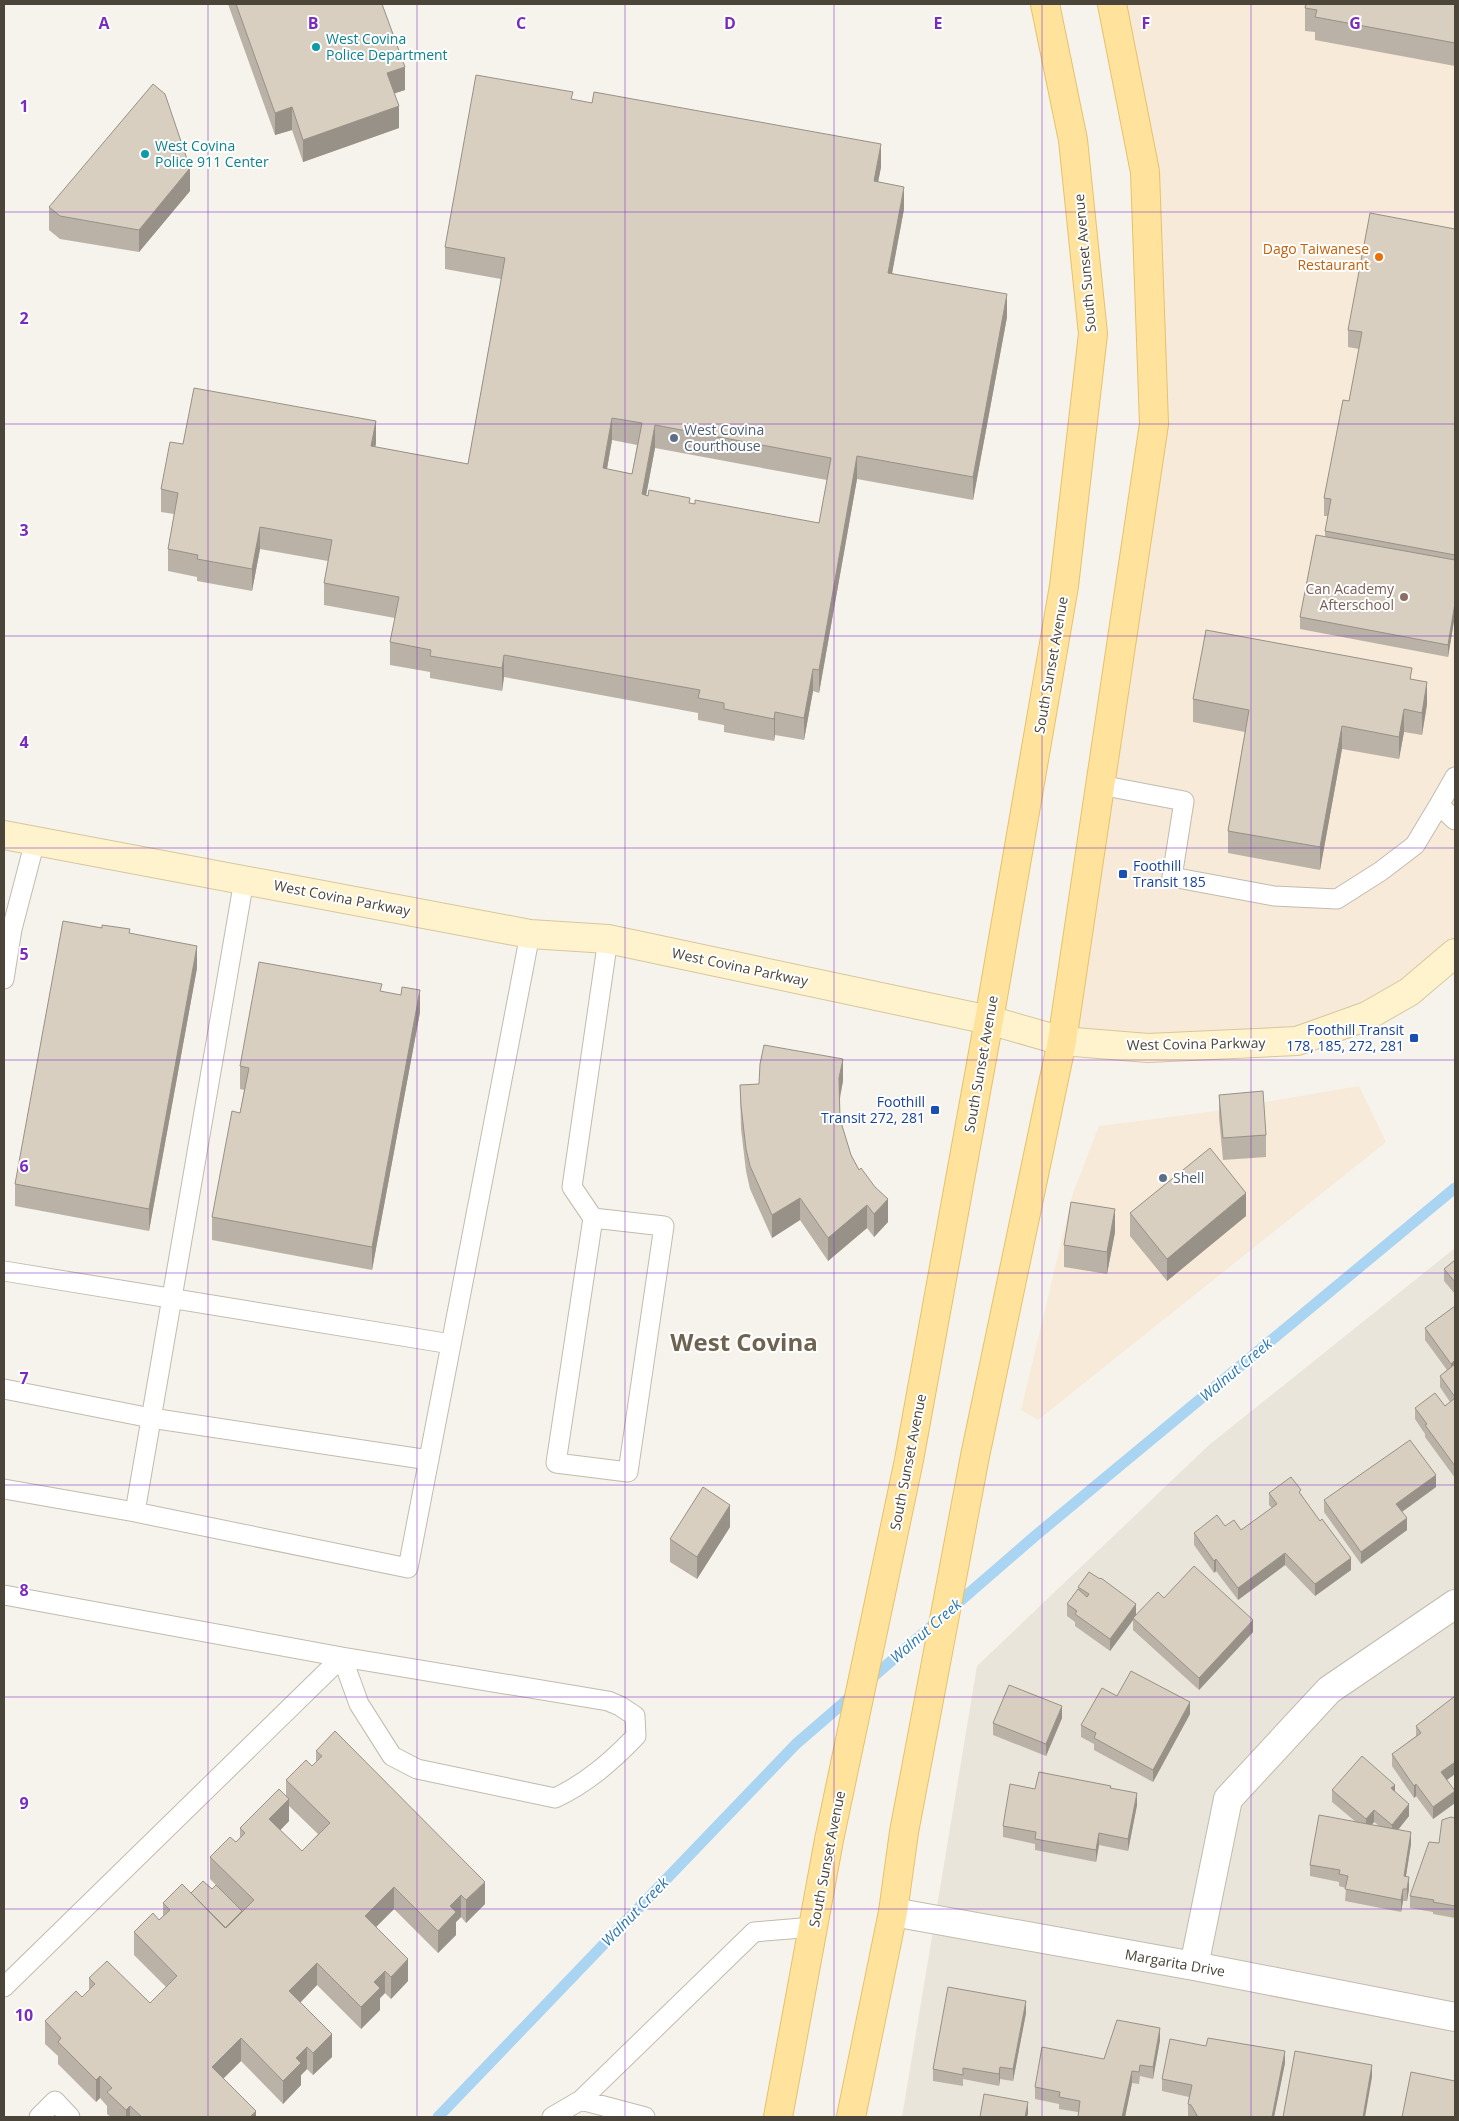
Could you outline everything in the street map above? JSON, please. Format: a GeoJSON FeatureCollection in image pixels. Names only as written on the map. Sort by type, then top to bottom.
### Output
{"type":"FeatureCollection","features":[{"type":"Feature","properties":{"kind":"main road","name":"South Sunset Avenue"},"geometry":{"type":"LineString","coordinates":[[778,2117],[829,1840],[909,1460],[989,1020],[1064,586],[1093,334],[1073,140],[1045,4]]}},
{"type":"Feature","properties":{"kind":"main road"},"geometry":{"type":"LineString","coordinates":[[851,2117],[894,1912],[904,1832],[975,1456],[1062,1041],[1154,424],[1145,172],[1112,4]]}},
{"type":"Feature","properties":{"kind":"street","name":"West Covina Parkway"},"geometry":{"type":"LineString","coordinates":[[4,835],[530,934],[608,939],[989,1020],[1062,1041],[1148,1048],[1297,1041],[1367,1016],[1409,992],[1455,953]]}},
{"type":"Feature","properties":{"kind":"street"},"geometry":{"type":"LineString","coordinates":[[1194,1966],[1228,1799],[1329,1690],[1455,1604]]}},
{"type":"Feature","properties":{"kind":"street","name":"Margarita Drive"},"geometry":{"type":"LineString","coordinates":[[894,1912],[1194,1966],[1455,2017]]}},
{"type":"Feature","properties":{"kind":"lane"},"geometry":{"type":"LineString","coordinates":[[1100,785],[1184,801],[1172,877],[1274,896],[1337,899],[1381,871],[1415,845],[1455,778]]}},
{"type":"Feature","properties":{"kind":"lane"},"geometry":{"type":"LineString","coordinates":[[1439,805],[1455,820]]}},
{"type":"Feature","properties":{"kind":"lane"},"geometry":{"type":"LineString","coordinates":[[4,979],[12,929],[35,841]]}},
{"type":"Feature","properties":{"kind":"lane"},"geometry":{"type":"LineString","coordinates":[[135,1512],[244,880]]}},
{"type":"Feature","properties":{"kind":"lane"},"geometry":{"type":"LineString","coordinates":[[4,1489],[135,1512],[408,1568],[530,934]]}},
{"type":"Feature","properties":{"kind":"lane"},"geometry":{"type":"LineString","coordinates":[[593,1218],[664,1226],[628,1472],[556,1463],[593,1218],[572,1188],[608,939]]}},
{"type":"Feature","properties":{"kind":"lane"},"geometry":{"type":"LineString","coordinates":[[4,1271],[451,1344]]}},
{"type":"Feature","properties":{"kind":"lane"},"geometry":{"type":"LineString","coordinates":[[4,1389],[151,1418],[428,1460]]}},
{"type":"Feature","properties":{"kind":"lane"},"geometry":{"type":"LineString","coordinates":[[4,1595],[342,1657],[608,1700],[635,1716],[636,1736],[613,1759],[573,1790],[555,1798],[416,1769],[392,1756],[360,1704],[342,1657]]}},
{"type":"Feature","properties":{"kind":"lane"},"geometry":{"type":"LineString","coordinates":[[4,1987],[342,1657]]}},
{"type":"Feature","properties":{"kind":"lane"},"geometry":{"type":"LineString","coordinates":[[552,2117],[581,2100],[754,1932],[814,1927]]}},
{"type":"Feature","properties":{"kind":"lane"},"geometry":{"type":"LineString","coordinates":[[581,2100],[645,2117]]}},
{"type":"Feature","properties":{"kind":"lane"},"geometry":{"type":"LineString","coordinates":[[39,2117],[55,2102],[70,2117]]}},
{"type":"Feature","properties":{"kind":"shaded area"},"geometry":{"type":"Polygon","coordinates":[[[1112,4],[1455,4],[1455,953],[1297,1041],[1062,1041],[1154,424],[1145,172],[1112,4]]]}},
{"type":"Feature","properties":{"kind":"shaded area"},"geometry":{"type":"Polygon","coordinates":[[[1359,1086],[1386,1142],[1038,1420],[1021,1410],[1073,1193],[1099,1126],[1202,1113],[1359,1086]]]}},
{"type":"Feature","properties":{"kind":"shaded area"},"geometry":{"type":"Polygon","coordinates":[[[1455,1248],[1455,2117],[902,2117],[977,1666],[1209,1445],[1455,1248]]]}},
{"type":"Feature","properties":{"kind":"building","name":"West Covina Police Department"},"geometry":{"type":"Polygon","coordinates":[[[236,4],[382,4],[405,67],[387,73],[399,106],[303,140],[292,107],[275,113],[236,4]]]}},
{"type":"Feature","properties":{"kind":"building"},"geometry":{"type":"Polygon","coordinates":[[[1306,4],[1455,4],[1455,43],[1315,17],[1317,10],[1305,8],[1306,4]]]}},
{"type":"Feature","properties":{"kind":"building"},"geometry":{"type":"Polygon","coordinates":[[[476,75],[573,92],[571,99],[592,103],[594,92],[881,144],[874,181],[904,187],[888,273],[1007,294],[973,477],[857,456],[819,670],[813,669],[804,718],[775,712],[774,719],[724,709],[724,703],[698,698],[700,690],[504,655],[502,668],[430,656],[431,650],[390,642],[399,597],[324,583],[332,540],[260,527],[252,569],[197,559],[198,555],[168,549],[178,493],[161,489],[170,442],[183,444],[194,388],[376,421],[371,446],[468,464],[505,258],[445,247],[476,75]],[[612,418],[603,468],[632,474],[642,423],[612,418]],[[655,425],[642,494],[648,496],[649,490],[690,498],[689,503],[695,504],[695,500],[819,523],[831,458],[655,425]]]}},
{"type":"Feature","properties":{"kind":"building","name":"West Covina Police 911 Center"},"geometry":{"type":"Polygon","coordinates":[[[153,84],[165,94],[190,168],[139,230],[60,216],[49,207],[153,84]]]}},
{"type":"Feature","properties":{"kind":"building"},"geometry":{"type":"Polygon","coordinates":[[[1370,213],[1455,229],[1455,555],[1325,531],[1331,499],[1324,498],[1343,400],[1349,401],[1362,332],[1348,330],[1370,213]]]}},
{"type":"Feature","properties":{"kind":"building"},"geometry":{"type":"Polygon","coordinates":[[[1316,535],[1455,560],[1455,603],[1448,645],[1300,617],[1316,535]]]}},
{"type":"Feature","properties":{"kind":"building"},"geometry":{"type":"Polygon","coordinates":[[[1206,630],[1412,668],[1410,679],[1427,682],[1422,713],[1404,709],[1399,737],[1342,726],[1320,847],[1228,831],[1249,710],[1193,699],[1206,630]]]}},
{"type":"Feature","properties":{"kind":"building"},"geometry":{"type":"Polygon","coordinates":[[[63,921],[102,928],[102,925],[130,929],[129,933],[197,946],[149,1209],[15,1184],[63,921]]]}},
{"type":"Feature","properties":{"kind":"building"},"geometry":{"type":"Polygon","coordinates":[[[259,962],[382,984],[380,991],[401,995],[402,987],[420,990],[372,1247],[212,1217],[232,1111],[240,1113],[249,1068],[240,1066],[259,962]]]}},
{"type":"Feature","properties":{"kind":"building"},"geometry":{"type":"Polygon","coordinates":[[[764,1045],[843,1059],[839,1078],[840,1119],[851,1155],[859,1170],[861,1168],[875,1187],[888,1199],[874,1214],[867,1205],[828,1238],[800,1198],[772,1215],[750,1166],[746,1149],[740,1085],[759,1084],[760,1064],[764,1045]]]}},
{"type":"Feature","properties":{"kind":"building"},"geometry":{"type":"Polygon","coordinates":[[[1263,1091],[1266,1135],[1223,1138],[1219,1095],[1263,1091]]]}},
{"type":"Feature","properties":{"kind":"building"},"geometry":{"type":"Polygon","coordinates":[[[1210,1148],[1246,1193],[1167,1259],[1130,1213],[1210,1148]]]}},
{"type":"Feature","properties":{"kind":"building"},"geometry":{"type":"Polygon","coordinates":[[[1071,1202],[1115,1209],[1107,1252],[1064,1245],[1071,1202]]]}},
{"type":"Feature","properties":{"kind":"building"},"geometry":{"type":"Polygon","coordinates":[[[1455,1260],[1455,1282],[1444,1269],[1455,1260]]]}},
{"type":"Feature","properties":{"kind":"building"},"geometry":{"type":"Polygon","coordinates":[[[1455,1306],[1455,1360],[1451,1364],[1425,1328],[1455,1306]]]}},
{"type":"Feature","properties":{"kind":"building"},"geometry":{"type":"Polygon","coordinates":[[[1455,1364],[1455,1397],[1440,1376],[1455,1364]]]}},
{"type":"Feature","properties":{"kind":"building"},"geometry":{"type":"Polygon","coordinates":[[[1435,1393],[1445,1406],[1455,1398],[1455,1466],[1415,1408],[1435,1393]]]}},
{"type":"Feature","properties":{"kind":"building"},"geometry":{"type":"Polygon","coordinates":[[[1410,1440],[1436,1475],[1396,1504],[1407,1518],[1361,1552],[1324,1500],[1410,1440]]]}},
{"type":"Feature","properties":{"kind":"building"},"geometry":{"type":"Polygon","coordinates":[[[1291,1477],[1301,1490],[1299,1492],[1320,1521],[1322,1519],[1351,1558],[1315,1584],[1285,1553],[1238,1588],[1216,1559],[1214,1561],[1194,1533],[1217,1515],[1225,1526],[1234,1520],[1241,1530],[1277,1504],[1269,1493],[1291,1477]]]}},
{"type":"Feature","properties":{"kind":"building"},"geometry":{"type":"Polygon","coordinates":[[[703,1487],[730,1505],[697,1557],[670,1539],[703,1487]]]}},
{"type":"Feature","properties":{"kind":"building"},"geometry":{"type":"Polygon","coordinates":[[[1194,1566],[1253,1620],[1199,1678],[1133,1618],[1158,1592],[1164,1598],[1194,1566]]]}},
{"type":"Feature","properties":{"kind":"building"},"geometry":{"type":"Polygon","coordinates":[[[1089,1572],[1101,1578],[1136,1604],[1110,1639],[1075,1614],[1077,1611],[1067,1604],[1078,1589],[1087,1597],[1089,1594],[1078,1587],[1089,1572]]]}},
{"type":"Feature","properties":{"kind":"building"},"geometry":{"type":"Polygon","coordinates":[[[1131,1671],[1190,1702],[1153,1770],[1094,1738],[1096,1733],[1081,1725],[1102,1688],[1117,1696],[1131,1671]]]}},
{"type":"Feature","properties":{"kind":"building"},"geometry":{"type":"Polygon","coordinates":[[[1009,1685],[1062,1706],[1046,1744],[993,1723],[1009,1685]]]}},
{"type":"Feature","properties":{"kind":"building"},"geometry":{"type":"Polygon","coordinates":[[[1455,1696],[1455,1762],[1441,1772],[1455,1791],[1433,1807],[1416,1784],[1414,1786],[1392,1754],[1421,1733],[1416,1726],[1455,1696]]]}},
{"type":"Feature","properties":{"kind":"building"},"geometry":{"type":"Polygon","coordinates":[[[335,1731],[485,1882],[466,1900],[461,1895],[450,1906],[456,1912],[438,1931],[394,1887],[365,1916],[408,1959],[391,1977],[385,1971],[374,1982],[380,1988],[361,2007],[317,1963],[289,1991],[332,2034],[313,2053],[307,2047],[296,2058],[301,2063],[283,2081],[241,2038],[212,2067],[256,2111],[250,2117],[142,2117],[130,2106],[126,2110],[107,2092],[112,2088],[100,2076],[96,2080],[58,2042],[61,2038],[45,2021],[76,1991],[82,1997],[95,1984],[89,1978],[107,1961],[150,2003],[177,1976],[134,1932],[153,1913],[159,1920],[170,1910],[163,1903],[182,1884],[226,1928],[254,1900],[210,1857],[230,1837],[236,1842],[245,1833],[240,1828],[279,1789],[289,1799],[269,1819],[302,1851],[330,1823],[286,1780],[306,1760],[312,1766],[322,1756],[316,1751],[335,1731]]]}},
{"type":"Feature","properties":{"kind":"building"},"geometry":{"type":"Polygon","coordinates":[[[1362,1756],[1395,1785],[1391,1788],[1409,1804],[1392,1825],[1374,1810],[1366,1819],[1332,1790],[1362,1756]]]}},
{"type":"Feature","properties":{"kind":"building"},"geometry":{"type":"Polygon","coordinates":[[[1039,1772],[1137,1793],[1128,1839],[1099,1833],[1096,1850],[1035,1839],[1036,1832],[1003,1826],[1010,1784],[1035,1789],[1039,1772]]]}},
{"type":"Feature","properties":{"kind":"building"},"geometry":{"type":"Polygon","coordinates":[[[1319,1815],[1411,1832],[1404,1876],[1409,1877],[1407,1889],[1403,1889],[1401,1900],[1345,1889],[1348,1876],[1339,1874],[1340,1870],[1310,1865],[1319,1815]]]}},
{"type":"Feature","properties":{"kind":"building"},"geometry":{"type":"Polygon","coordinates":[[[1451,1817],[1455,1818],[1455,1906],[1410,1896],[1429,1842],[1439,1843],[1442,1820],[1451,1817]]]}},
{"type":"Feature","properties":{"kind":"building"},"geometry":{"type":"Polygon","coordinates":[[[203,1881],[212,1889],[216,1885],[242,1911],[225,1928],[191,1893],[203,1881]]]}},
{"type":"Feature","properties":{"kind":"building"},"geometry":{"type":"Polygon","coordinates":[[[948,1987],[1026,2001],[1013,2069],[1000,2067],[999,2074],[963,2068],[963,2075],[933,2069],[948,1987]]]}},
{"type":"Feature","properties":{"kind":"building"},"geometry":{"type":"Polygon","coordinates":[[[1117,2020],[1160,2028],[1153,2067],[1140,2065],[1139,2072],[1132,2071],[1122,2117],[1078,2117],[1080,2101],[1059,2097],[1060,2092],[1035,2087],[1042,2047],[1104,2059],[1117,2020]]]}},
{"type":"Feature","properties":{"kind":"building"},"geometry":{"type":"Polygon","coordinates":[[[1208,2038],[1285,2051],[1272,2117],[1198,2117],[1191,2105],[1188,2104],[1192,2085],[1162,2079],[1170,2039],[1206,2046],[1208,2038]]]}},
{"type":"Feature","properties":{"kind":"building"},"geometry":{"type":"Polygon","coordinates":[[[1295,2051],[1372,2065],[1363,2117],[1283,2117],[1295,2051]]]}},
{"type":"Feature","properties":{"kind":"building"},"geometry":{"type":"Polygon","coordinates":[[[1411,2072],[1455,2081],[1455,2117],[1402,2117],[1411,2072]]]}},
{"type":"Feature","properties":{"kind":"building"},"geometry":{"type":"Polygon","coordinates":[[[984,2094],[1028,2102],[1025,2117],[980,2117],[984,2094]]]}},
{"type":"Feature","properties":{"kind":"waterway","name":"Walnut Creek"},"geometry":{"type":"LineString","coordinates":[[952,1608],[1035,1536],[1455,1188]]}},
{"type":"Feature","properties":{"kind":"waterway","name":"Walnut Creek"},"geometry":{"type":"LineString","coordinates":[[867,1682],[940,1619]]}},
{"type":"Feature","properties":{"kind":"waterway","name":"Walnut Creek"},"geometry":{"type":"LineString","coordinates":[[438,2117],[796,1744],[855,1693]]}},
{"type":"Feature","properties":{"kind":"place","name":"West Covina Police Department"},"geometry":{"type":"Point","coordinates":[316,47]}},
{"type":"Feature","properties":{"kind":"place","name":"West Covina Police 911 Center"},"geometry":{"type":"Point","coordinates":[145,154]}},
{"type":"Feature","properties":{"kind":"place","name":"Dago Taiwanese Restaurant"},"geometry":{"type":"Point","coordinates":[1379,257]}},
{"type":"Feature","properties":{"kind":"place","name":"West Covina Courthouse"},"geometry":{"type":"Point","coordinates":[674,438]}},
{"type":"Feature","properties":{"kind":"place","name":"Can Academy Afterschool"},"geometry":{"type":"Point","coordinates":[1404,597]}},
{"type":"Feature","properties":{"kind":"place","name":"Foothill Transit 185"},"geometry":{"type":"Point","coordinates":[1123,874]}},
{"type":"Feature","properties":{"kind":"place","name":"Foothill Transit 178, 185, 272, 281"},"geometry":{"type":"Point","coordinates":[1414,1038]}},
{"type":"Feature","properties":{"kind":"place","name":"Foothill Transit 272, 281"},"geometry":{"type":"Point","coordinates":[935,1110]}},
{"type":"Feature","properties":{"kind":"place","name":"Shell"},"geometry":{"type":"Point","coordinates":[1163,1178]}},
{"type":"Feature","properties":{"kind":"district","name":"West Covina"},"geometry":{"type":"Point","coordinates":[744,1343]}}]}
